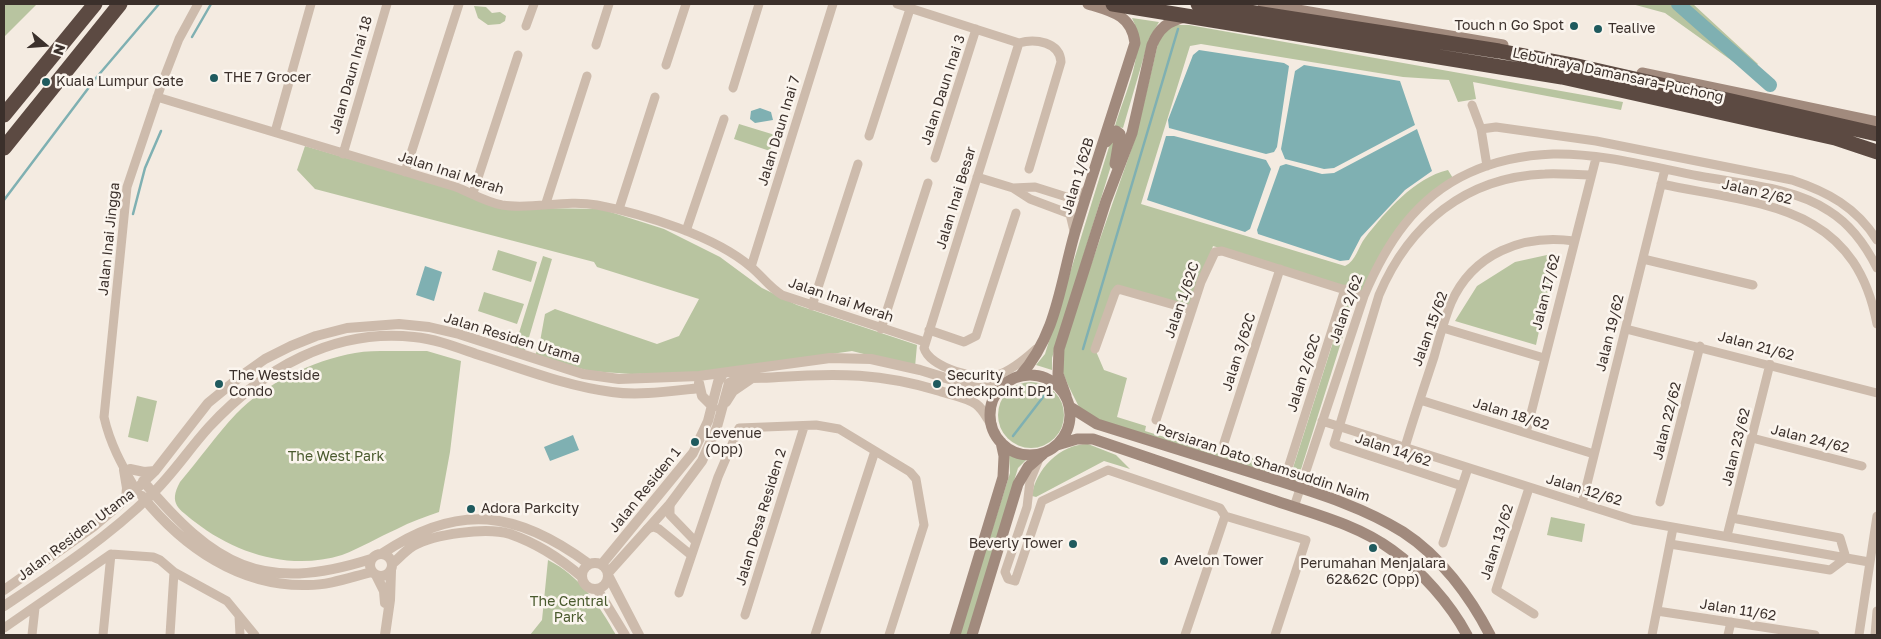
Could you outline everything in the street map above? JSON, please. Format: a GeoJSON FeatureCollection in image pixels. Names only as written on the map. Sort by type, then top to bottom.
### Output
{"type":"FeatureCollection","features":[{"type":"Feature","properties":{"kind":"highway"},"geometry":{"type":"LineString","coordinates":[[4,115],[95,4]]}},
{"type":"Feature","properties":{"kind":"highway"},"geometry":{"type":"LineString","coordinates":[[4,148],[120,4]]}},
{"type":"Feature","properties":{"kind":"highway","name":"Lebuhraya Damansara–Puchong"},"geometry":{"type":"LineString","coordinates":[[1113,4],[1195,9],[1562,77],[1835,138],[1877,152]]}},
{"type":"Feature","properties":{"kind":"highway"},"geometry":{"type":"LineString","coordinates":[[1195,9],[1498,51],[1573,65],[1877,134]]}},
{"type":"Feature","properties":{"kind":"main road","name":"Jalan 1/62B"},"geometry":{"type":"LineString","coordinates":[[1016,378],[1036,358],[1046,339],[1074,236],[1135,43],[1134,32],[1129,23],[1118,15],[1088,4]]}},
{"type":"Feature","properties":{"kind":"main road"},"geometry":{"type":"LineString","coordinates":[[1262,4],[1558,55],[1877,122]]}},
{"type":"Feature","properties":{"kind":"main road"},"geometry":{"type":"LineString","coordinates":[[1106,201],[1132,132],[1152,44],[1158,31],[1166,24],[1195,9]]}},
{"type":"Feature","properties":{"kind":"main road"},"geometry":{"type":"LineString","coordinates":[[1057,445],[1068,427],[1068,402],[1058,374],[1058,355],[1106,201],[1121,142],[1120,134],[1116,131],[1113,132],[1102,147]]}},
{"type":"Feature","properties":{"kind":"main road"},"geometry":{"type":"LineString","coordinates":[[955,635],[1003,477],[1004,456],[1001,442],[992,425],[992,404],[997,394],[1016,378],[1034,375],[1046,378],[1058,385],[1068,402]]}},
{"type":"Feature","properties":{"kind":"main road","name":"Persiaran Dato Shamsuddin Naim"},"geometry":{"type":"LineString","coordinates":[[1068,402],[1097,424],[1300,488],[1368,513],[1403,532],[1423,547],[1457,584],[1476,610],[1490,635]]}},
{"type":"Feature","properties":{"kind":"main road"},"geometry":{"type":"LineString","coordinates":[[972,635],[1018,484],[1028,467],[1043,454],[1057,445],[1077,438],[1093,439],[1327,518],[1367,535],[1391,550],[1437,593],[1467,635]]}},
{"type":"Feature","properties":{"kind":"main road"},"geometry":{"type":"LineString","coordinates":[[1001,442],[1021,454],[1043,454]]}},
{"type":"Feature","properties":{"kind":"street","name":"Jalan Inai Jingga"},"geometry":{"type":"LineString","coordinates":[[139,485],[118,458],[108,436],[104,417],[127,187],[157,97],[179,39],[198,4]]}},
{"type":"Feature","properties":{"kind":"street"},"geometry":{"type":"LineString","coordinates":[[275,132],[311,4]]}},
{"type":"Feature","properties":{"kind":"street","name":"Jalan Daun Inai 18"},"geometry":{"type":"LineString","coordinates":[[343,154],[387,4]]}},
{"type":"Feature","properties":{"kind":"street"},"geometry":{"type":"LineString","coordinates":[[405,172],[458,4]]}},
{"type":"Feature","properties":{"kind":"street"},"geometry":{"type":"LineString","coordinates":[[526,26],[534,4]]}},
{"type":"Feature","properties":{"kind":"street"},"geometry":{"type":"LineString","coordinates":[[596,45],[610,4]]}},
{"type":"Feature","properties":{"kind":"street"},"geometry":{"type":"LineString","coordinates":[[666,65],[686,4]]}},
{"type":"Feature","properties":{"kind":"street"},"geometry":{"type":"LineString","coordinates":[[732,88],[759,4]]}},
{"type":"Feature","properties":{"kind":"street","name":"Jalan Daun Inai 7"},"geometry":{"type":"LineString","coordinates":[[751,267],[833,4]]}},
{"type":"Feature","properties":{"kind":"street"},"geometry":{"type":"LineString","coordinates":[[897,4],[1019,43],[1036,40],[1054,47],[1061,62],[1029,169]]}},
{"type":"Feature","properties":{"kind":"street"},"geometry":{"type":"LineString","coordinates":[[869,136],[910,9]]}},
{"type":"Feature","properties":{"kind":"street","name":"Jalan Daun Inai 3"},"geometry":{"type":"LineString","coordinates":[[935,158],[976,29]]}},
{"type":"Feature","properties":{"kind":"street","name":"Jalan Inai Besar"},"geometry":{"type":"LineString","coordinates":[[925,342],[1019,43]]}},
{"type":"Feature","properties":{"kind":"street"},"geometry":{"type":"LineString","coordinates":[[472,193],[518,55]]}},
{"type":"Feature","properties":{"kind":"street"},"geometry":{"type":"LineString","coordinates":[[546,203],[587,76]]}},
{"type":"Feature","properties":{"kind":"street","name":"Jalan Inai Merah"},"geometry":{"type":"LineString","coordinates":[[157,97],[405,172],[501,204],[524,206],[546,203],[594,204],[619,209],[686,231],[717,246],[751,267],[774,290],[812,306],[925,342]]}},
{"type":"Feature","properties":{"kind":"street"},"geometry":{"type":"LineString","coordinates":[[619,209],[655,97]]}},
{"type":"Feature","properties":{"kind":"street"},"geometry":{"type":"LineString","coordinates":[[1472,105],[1481,129],[1487,166]]}},
{"type":"Feature","properties":{"kind":"street"},"geometry":{"type":"LineString","coordinates":[[686,231],[724,119]]}},
{"type":"Feature","properties":{"kind":"street","name":"Jalan 2/62"},"geometry":{"type":"LineString","coordinates":[[1481,129],[1496,127],[1596,141],[1792,180],[1818,189],[1838,199],[1855,212],[1877,240]]}},
{"type":"Feature","properties":{"kind":"street","name":"Jalan 2/62"},"geometry":{"type":"LineString","coordinates":[[1294,507],[1364,296],[1378,262],[1394,237],[1421,205],[1445,186],[1469,173],[1517,157],[1554,154],[1596,158],[1665,169],[1785,192],[1829,210],[1843,221],[1863,244],[1877,268]]}},
{"type":"Feature","properties":{"kind":"street","name":"Jalan 17/62"},"geometry":{"type":"LineString","coordinates":[[1526,432],[1590,175],[1596,158]]}},
{"type":"Feature","properties":{"kind":"street"},"geometry":{"type":"LineString","coordinates":[[812,306],[858,164]]}},
{"type":"Feature","properties":{"kind":"street","name":"Jalan 2/62"},"geometry":{"type":"LineString","coordinates":[[1710,178],[1713,164]]}},
{"type":"Feature","properties":{"kind":"street","name":"Jalan 19/62"},"geometry":{"type":"LineString","coordinates":[[1582,504],[1665,169]]}},
{"type":"Feature","properties":{"kind":"street","name":"Jalan 2/62"},"geometry":{"type":"LineString","coordinates":[[1338,426],[1385,279],[1417,233],[1453,201],[1474,190],[1500,181],[1544,174],[1590,175]]}},
{"type":"Feature","properties":{"kind":"street"},"geometry":{"type":"LineString","coordinates":[[977,176],[1013,188],[1030,199],[1070,214],[1074,236]]}},
{"type":"Feature","properties":{"kind":"street"},"geometry":{"type":"LineString","coordinates":[[881,329],[928,183]]}},
{"type":"Feature","properties":{"kind":"street","name":"Jalan 2/62"},"geometry":{"type":"LineString","coordinates":[[1661,184],[1780,208],[1820,228],[1844,248],[1861,274],[1873,302],[1877,324]]}},
{"type":"Feature","properties":{"kind":"street"},"geometry":{"type":"LineString","coordinates":[[1445,186],[1453,201]]}},
{"type":"Feature","properties":{"kind":"street"},"geometry":{"type":"LineString","coordinates":[[1013,188],[1035,187],[1074,198],[1089,188]]}},
{"type":"Feature","properties":{"kind":"street"},"geometry":{"type":"LineString","coordinates":[[1040,202],[1044,190]]}},
{"type":"Feature","properties":{"kind":"street"},"geometry":{"type":"LineString","coordinates":[[1780,208],[1785,192]]}},
{"type":"Feature","properties":{"kind":"street"},"geometry":{"type":"LineString","coordinates":[[929,330],[964,342],[976,336],[1016,213]]}},
{"type":"Feature","properties":{"kind":"street","name":"Jalan 15/62"},"geometry":{"type":"LineString","coordinates":[[1404,447],[1452,302],[1466,279],[1485,260],[1504,249],[1532,239],[1552,238],[1574,241]]}},
{"type":"Feature","properties":{"kind":"street","name":"Jalan 1/62C"},"geometry":{"type":"LineString","coordinates":[[1156,420],[1208,264],[1212,256],[1218,251],[1364,296]]}},
{"type":"Feature","properties":{"kind":"street"},"geometry":{"type":"LineString","coordinates":[[1643,259],[1753,285]]}},
{"type":"Feature","properties":{"kind":"street","name":"Jalan 3/62C"},"geometry":{"type":"LineString","coordinates":[[1224,443],[1280,269]]}},
{"type":"Feature","properties":{"kind":"street"},"geometry":{"type":"LineString","coordinates":[[1095,349],[1115,292],[1118,289],[1192,310]]}},
{"type":"Feature","properties":{"kind":"street","name":"Jalan 2/62C"},"geometry":{"type":"LineString","coordinates":[[1288,465],[1346,289]]}},
{"type":"Feature","properties":{"kind":"street","name":"Jalan Residen Utama"},"geometry":{"type":"LineString","coordinates":[[4,590],[93,528],[126,499],[155,471],[208,403],[241,376],[290,346],[316,336],[347,328],[398,324],[429,327],[459,334],[583,374],[619,380],[723,374],[732,370],[817,360],[862,359],[920,370],[978,388],[990,387],[1016,378]]}},
{"type":"Feature","properties":{"kind":"street"},"geometry":{"type":"LineString","coordinates":[[347,328],[350,339]]}},
{"type":"Feature","properties":{"kind":"street"},"geometry":{"type":"LineString","coordinates":[[1443,328],[1544,358]]}},
{"type":"Feature","properties":{"kind":"street","name":"Jalan 21/62"},"geometry":{"type":"LineString","coordinates":[[1626,328],[1877,393]]}},
{"type":"Feature","properties":{"kind":"street","name":"Jalan Residen Utama"},"geometry":{"type":"LineString","coordinates":[[4,606],[78,555],[149,497],[208,428],[252,387],[309,352],[350,339],[404,336],[427,339],[565,382],[614,393],[631,394],[700,388]]}},
{"type":"Feature","properties":{"kind":"street"},"geometry":{"type":"LineString","coordinates":[[925,342],[926,353],[938,364],[964,373],[987,377],[997,375],[1014,366],[1046,339]]}},
{"type":"Feature","properties":{"kind":"street","name":"Jalan 22/62"},"geometry":{"type":"LineString","coordinates":[[1660,502],[1700,346]]}},
{"type":"Feature","properties":{"kind":"street","name":"Jalan 23/62"},"geometry":{"type":"LineString","coordinates":[[1727,536],[1770,364]]}},
{"type":"Feature","properties":{"kind":"street"},"geometry":{"type":"LineString","coordinates":[[723,374],[729,383],[735,380],[753,378],[830,374],[868,375],[906,381],[973,402],[992,425]]}},
{"type":"Feature","properties":{"kind":"street","name":"Jalan Residen 1"},"geometry":{"type":"LineString","coordinates":[[602,564],[686,464],[704,432],[713,407],[718,382],[723,374]]}},
{"type":"Feature","properties":{"kind":"street"},"geometry":{"type":"LineString","coordinates":[[699,376],[700,388],[705,400],[713,407]]}},
{"type":"Feature","properties":{"kind":"street"},"geometry":{"type":"LineString","coordinates":[[724,404],[733,391],[753,378]]}},
{"type":"Feature","properties":{"kind":"street","name":"Jalan Residen 1"},"geometry":{"type":"LineString","coordinates":[[608,575],[670,504],[709,447],[729,383]]}},
{"type":"Feature","properties":{"kind":"street","name":"Jalan 18/62"},"geometry":{"type":"LineString","coordinates":[[1420,400],[1594,454]]}},
{"type":"Feature","properties":{"kind":"street","name":"Jalan 12/62"},"geometry":{"type":"LineString","coordinates":[[1322,421],[1633,520],[1869,562]]}},
{"type":"Feature","properties":{"kind":"street"},"geometry":{"type":"LineString","coordinates":[[679,593],[718,477],[739,428],[804,428],[825,426],[840,429],[867,444],[875,451],[903,465],[916,480],[924,525],[889,635]]}},
{"type":"Feature","properties":{"kind":"street","name":"Jalan 14/62"},"geometry":{"type":"LineString","coordinates":[[1338,426],[1333,441],[1335,446],[1462,486]]}},
{"type":"Feature","properties":{"kind":"street","name":"Jalan Desa Residen 2"},"geometry":{"type":"LineString","coordinates":[[745,615],[804,428]]}},
{"type":"Feature","properties":{"kind":"street","name":"Jalan 24/62"},"geometry":{"type":"LineString","coordinates":[[1752,438],[1862,466]]}},
{"type":"Feature","properties":{"kind":"street"},"geometry":{"type":"LineString","coordinates":[[816,635],[875,451]]}},
{"type":"Feature","properties":{"kind":"street"},"geometry":{"type":"LineString","coordinates":[[1043,454],[1030,480],[1027,506],[1006,572],[1008,579],[1015,581],[1042,501],[1108,470],[1220,508],[1225,516],[1306,540],[1275,635]]}},
{"type":"Feature","properties":{"kind":"street"},"geometry":{"type":"LineString","coordinates":[[1443,543],[1468,468]]}},
{"type":"Feature","properties":{"kind":"street"},"geometry":{"type":"LineString","coordinates":[[126,499],[127,469],[142,472],[155,471]]}},
{"type":"Feature","properties":{"kind":"street"},"geometry":{"type":"LineString","coordinates":[[164,504],[169,474]]}},
{"type":"Feature","properties":{"kind":"street"},"geometry":{"type":"LineString","coordinates":[[139,485],[163,519],[182,539],[207,557],[238,572],[264,581],[308,586],[374,574],[384,576],[413,546],[442,535],[457,532],[508,533],[546,551],[582,576],[585,584],[597,589],[625,635]]}},
{"type":"Feature","properties":{"kind":"street","name":"Jalan 13/62"},"geometry":{"type":"LineString","coordinates":[[1529,488],[1496,590],[1534,614]]}},
{"type":"Feature","properties":{"kind":"street"},"geometry":{"type":"LineString","coordinates":[[149,497],[164,504],[180,523],[205,545],[229,558],[256,569],[275,573],[306,574],[339,569],[371,559],[417,533],[440,525],[474,518],[492,518],[533,531],[560,545],[589,564],[602,564],[639,635]]}},
{"type":"Feature","properties":{"kind":"street"},"geometry":{"type":"LineString","coordinates":[[670,504],[670,515],[695,541]]}},
{"type":"Feature","properties":{"kind":"street"},"geometry":{"type":"LineString","coordinates":[[126,517],[143,513],[163,519]]}},
{"type":"Feature","properties":{"kind":"street"},"geometry":{"type":"LineString","coordinates":[[1185,635],[1225,516]]}},
{"type":"Feature","properties":{"kind":"street"},"geometry":{"type":"LineString","coordinates":[[1858,635],[1877,516]]}},
{"type":"Feature","properties":{"kind":"street"},"geometry":{"type":"LineString","coordinates":[[1670,544],[1830,570],[1846,558],[1840,538],[1732,518]]}},
{"type":"Feature","properties":{"kind":"street"},"geometry":{"type":"LineString","coordinates":[[647,529],[654,527],[660,530],[691,555]]}},
{"type":"Feature","properties":{"kind":"street"},"geometry":{"type":"LineString","coordinates":[[1652,635],[1672,528]]}},
{"type":"Feature","properties":{"kind":"street"},"geometry":{"type":"LineString","coordinates":[[383,553],[389,557],[391,567],[385,635]]}},
{"type":"Feature","properties":{"kind":"street"},"geometry":{"type":"LineString","coordinates":[[103,635],[110,554]]}},
{"type":"Feature","properties":{"kind":"street"},"geometry":{"type":"LineString","coordinates":[[4,628],[110,554],[153,557],[167,564],[174,572],[227,601],[254,635]]}},
{"type":"Feature","properties":{"kind":"street"},"geometry":{"type":"LineString","coordinates":[[371,559],[369,566],[384,592],[388,616]]}},
{"type":"Feature","properties":{"kind":"street"},"geometry":{"type":"LineString","coordinates":[[582,576],[589,564]]}},
{"type":"Feature","properties":{"kind":"street"},"geometry":{"type":"LineString","coordinates":[[170,635],[174,572]]}},
{"type":"Feature","properties":{"kind":"street"},"geometry":{"type":"LineString","coordinates":[[597,589],[605,585],[608,575]]}},
{"type":"Feature","properties":{"kind":"street"},"geometry":{"type":"LineString","coordinates":[[32,635],[35,608]]}},
{"type":"Feature","properties":{"kind":"street","name":"Jalan 11/62"},"geometry":{"type":"LineString","coordinates":[[1657,611],[1815,635]]}},
{"type":"Feature","properties":{"kind":"street"},"geometry":{"type":"LineString","coordinates":[[1875,635],[1877,611]]}},
{"type":"Feature","properties":{"kind":"street"},"geometry":{"type":"LineString","coordinates":[[239,615],[240,635]]}},
{"type":"Feature","properties":{"kind":"street"},"geometry":{"type":"LineString","coordinates":[[1728,635],[1731,622]]}},
{"type":"Feature","properties":{"kind":"green space"},"geometry":{"type":"Polygon","coordinates":[[[4,4],[37,4],[4,37],[4,4]]]}},
{"type":"Feature","properties":{"kind":"green space"},"geometry":{"type":"Polygon","coordinates":[[[1632,4],[1693,4],[1758,64],[1749,73],[1665,13],[1632,4]]]}},
{"type":"Feature","properties":{"kind":"green space"},"geometry":{"type":"Polygon","coordinates":[[[474,6],[486,7],[492,13],[500,12],[506,16],[505,21],[500,24],[488,25],[478,18],[474,6]]]}},
{"type":"Feature","properties":{"kind":"green space"},"geometry":{"type":"Polygon","coordinates":[[[1132,18],[1159,22],[1149,39],[1123,128],[1115,126],[1129,86],[1136,57],[1136,30],[1132,18]]]}},
{"type":"Feature","properties":{"kind":"green space"},"geometry":{"type":"Polygon","coordinates":[[[1174,25],[1189,25],[1623,102],[1621,110],[1473,82],[1476,99],[1458,102],[1449,80],[1403,77],[1201,44],[1190,46],[1141,204],[1345,266],[1352,261],[1365,238],[1382,217],[1412,188],[1436,174],[1448,170],[1454,180],[1420,205],[1363,294],[1213,246],[1192,310],[1116,286],[1095,349],[1104,370],[1127,378],[1117,417],[1146,426],[1145,431],[1229,457],[1231,451],[1292,471],[1347,298],[1349,296],[1355,298],[1297,482],[1143,436],[1082,413],[1062,370],[1061,360],[1078,302],[1136,136],[1160,35],[1174,25]]]}},
{"type":"Feature","properties":{"kind":"green space"},"geometry":{"type":"Polygon","coordinates":[[[739,124],[775,135],[770,151],[734,139],[739,124]]]}},
{"type":"Feature","properties":{"kind":"green space"},"geometry":{"type":"Polygon","coordinates":[[[1112,137],[1118,143],[1052,358],[1052,370],[1036,365],[1045,354],[1112,137]]]}},
{"type":"Feature","properties":{"kind":"green space"},"geometry":{"type":"Polygon","coordinates":[[[305,146],[466,193],[534,208],[601,209],[664,229],[720,257],[762,288],[797,305],[917,345],[915,367],[852,351],[699,373],[631,374],[589,371],[514,349],[543,256],[552,259],[525,351],[535,355],[539,347],[545,314],[555,309],[657,344],[679,336],[699,299],[597,267],[594,262],[315,189],[297,170],[305,146]]]}},
{"type":"Feature","properties":{"kind":"green space"},"geometry":{"type":"Polygon","coordinates":[[[498,250],[537,262],[531,282],[492,270],[498,250]]]}},
{"type":"Feature","properties":{"kind":"green space"},"geometry":{"type":"Polygon","coordinates":[[[1556,253],[1536,345],[1455,321],[1477,286],[1515,262],[1556,253]]]}},
{"type":"Feature","properties":{"kind":"green space"},"geometry":{"type":"Polygon","coordinates":[[[484,292],[524,304],[517,324],[478,311],[484,292]]]}},
{"type":"Feature","properties":{"kind":"green space","name":"The West Park"},"geometry":{"type":"Polygon","coordinates":[[[372,351],[427,351],[461,361],[450,452],[439,512],[407,524],[342,555],[303,561],[265,556],[246,551],[228,543],[195,522],[177,505],[175,496],[180,482],[236,414],[275,383],[307,367],[339,356],[372,351]]]}},
{"type":"Feature","properties":{"kind":"green space"},"geometry":{"type":"Polygon","coordinates":[[[1031,382],[1043,385],[1054,392],[1061,403],[1064,415],[1061,427],[1054,438],[1043,445],[1031,448],[1019,445],[1008,438],[1001,427],[998,415],[1001,403],[1008,392],[1019,385],[1031,382]]]}},
{"type":"Feature","properties":{"kind":"green space"},"geometry":{"type":"Polygon","coordinates":[[[137,396],[157,401],[148,442],[128,437],[137,396]]]}},
{"type":"Feature","properties":{"kind":"green space"},"geometry":{"type":"Polygon","coordinates":[[[1088,444],[1116,455],[1130,469],[1104,461],[1036,497],[1032,496],[1038,477],[1051,460],[1068,448],[1088,444]]]}},
{"type":"Feature","properties":{"kind":"green space"},"geometry":{"type":"Polygon","coordinates":[[[1009,454],[1027,459],[1018,468],[967,635],[959,635],[1010,473],[1009,454]]]}},
{"type":"Feature","properties":{"kind":"green space"},"geometry":{"type":"Polygon","coordinates":[[[1551,517],[1585,524],[1582,542],[1547,535],[1551,517]]]}},
{"type":"Feature","properties":{"kind":"green space","name":"The Central Park"},"geometry":{"type":"Polygon","coordinates":[[[548,560],[570,574],[588,592],[616,635],[530,635],[542,620],[548,560]]]}},
{"type":"Feature","properties":{"kind":"water"},"geometry":{"type":"Polygon","coordinates":[[[1199,50],[1284,63],[1289,66],[1277,147],[1274,152],[1266,154],[1169,128],[1168,120],[1193,55],[1199,50]]]}},
{"type":"Feature","properties":{"kind":"water"},"geometry":{"type":"Polygon","coordinates":[[[1304,65],[1400,81],[1415,125],[1334,168],[1324,169],[1285,159],[1281,149],[1295,71],[1304,65]]]}},
{"type":"Feature","properties":{"kind":"water"},"geometry":{"type":"Polygon","coordinates":[[[760,108],[771,112],[773,120],[755,123],[750,119],[751,111],[760,108]]]}},
{"type":"Feature","properties":{"kind":"water"},"geometry":{"type":"Polygon","coordinates":[[[1417,129],[1432,171],[1405,190],[1361,237],[1349,260],[1340,261],[1258,234],[1257,230],[1280,166],[1286,164],[1322,174],[1334,173],[1417,129]]]}},
{"type":"Feature","properties":{"kind":"water"},"geometry":{"type":"Polygon","coordinates":[[[1166,136],[1174,136],[1266,160],[1271,169],[1250,229],[1245,232],[1147,200],[1166,136]]]}},
{"type":"Feature","properties":{"kind":"water"},"geometry":{"type":"Polygon","coordinates":[[[425,266],[442,272],[434,301],[416,295],[425,266]]]}},
{"type":"Feature","properties":{"kind":"water"},"geometry":{"type":"Polygon","coordinates":[[[573,435],[579,450],[550,461],[544,447],[573,435]]]}},
{"type":"Feature","properties":{"kind":"waterway"},"geometry":{"type":"LineString","coordinates":[[4,200],[96,78],[159,4]]}},
{"type":"Feature","properties":{"kind":"waterway"},"geometry":{"type":"LineString","coordinates":[[192,37],[211,4]]}},
{"type":"Feature","properties":{"kind":"waterway"},"geometry":{"type":"LineString","coordinates":[[1678,4],[1770,85]]}},
{"type":"Feature","properties":{"kind":"waterway"},"geometry":{"type":"LineString","coordinates":[[1083,349],[1178,29]]}},
{"type":"Feature","properties":{"kind":"waterway"},"geometry":{"type":"LineString","coordinates":[[133,214],[145,168],[161,131]]}},
{"type":"Feature","properties":{"kind":"waterway"},"geometry":{"type":"LineString","coordinates":[[1013,436],[1050,388]]}},
{"type":"Feature","properties":{"kind":"place","name":"Touch n Go Spot"},"geometry":{"type":"Point","coordinates":[1574,26]}},
{"type":"Feature","properties":{"kind":"place","name":"Tealive"},"geometry":{"type":"Point","coordinates":[1598,29]}},
{"type":"Feature","properties":{"kind":"place","name":"THE 7 Grocer"},"geometry":{"type":"Point","coordinates":[214,78]}},
{"type":"Feature","properties":{"kind":"place","name":"Kuala Lumpur Gate"},"geometry":{"type":"Point","coordinates":[46,82]}},
{"type":"Feature","properties":{"kind":"place","name":"The Westside Condo"},"geometry":{"type":"Point","coordinates":[219,384]}},
{"type":"Feature","properties":{"kind":"place","name":"Security Checkpoint DP1"},"geometry":{"type":"Point","coordinates":[937,384]}},
{"type":"Feature","properties":{"kind":"place","name":"Levenue (Opp)"},"geometry":{"type":"Point","coordinates":[695,442]}},
{"type":"Feature","properties":{"kind":"place","name":"Adora Parkcity"},"geometry":{"type":"Point","coordinates":[471,509]}},
{"type":"Feature","properties":{"kind":"place","name":"Beverly Tower"},"geometry":{"type":"Point","coordinates":[1073,544]}},
{"type":"Feature","properties":{"kind":"place","name":"Perumahan Menjalara 62&62C (Opp)"},"geometry":{"type":"Point","coordinates":[1373,548]}},
{"type":"Feature","properties":{"kind":"place","name":"Avelon Tower"},"geometry":{"type":"Point","coordinates":[1164,561]}}]}
